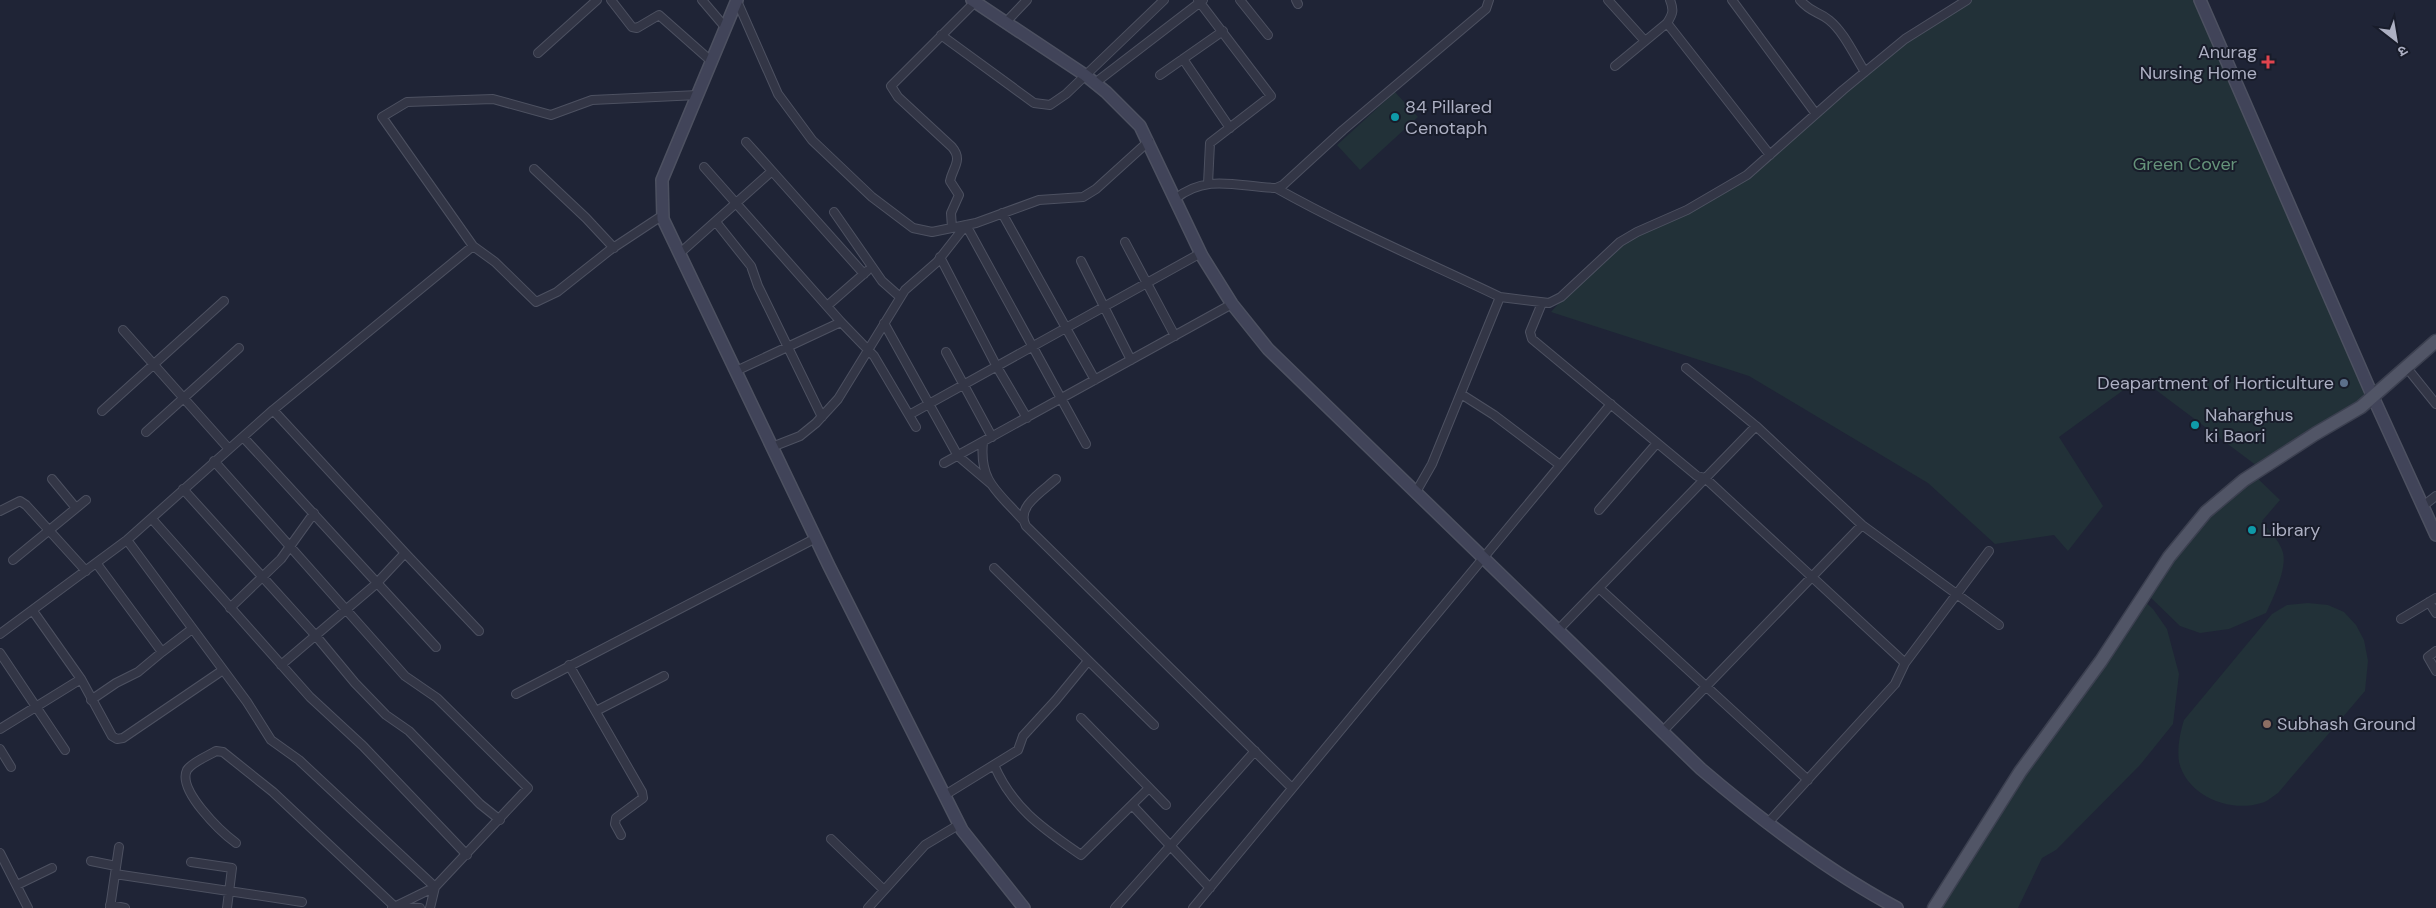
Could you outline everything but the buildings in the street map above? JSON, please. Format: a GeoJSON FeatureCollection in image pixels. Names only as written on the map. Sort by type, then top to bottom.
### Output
{"type":"FeatureCollection","features":[{"type":"Feature","properties":{"kind":"main road"},"geometry":{"type":"LineString","coordinates":[[1934,908],[2020,772],[2101,660],[2169,557],[2206,512],[2244,480],[2314,434],[2361,407],[2436,341]]}},
{"type":"Feature","properties":{"kind":"street"},"geometry":{"type":"LineString","coordinates":[[538,53],[597,0]]}},
{"type":"Feature","properties":{"kind":"street"},"geometry":{"type":"LineString","coordinates":[[611,0],[632,27],[638,28],[659,15],[711,61]]}},
{"type":"Feature","properties":{"kind":"street"},"geometry":{"type":"LineString","coordinates":[[702,0],[726,27]]}},
{"type":"Feature","properties":{"kind":"street"},"geometry":{"type":"LineString","coordinates":[[737,0],[662,180],[663,215],[816,538],[960,824],[1024,908]]}},
{"type":"Feature","properties":{"kind":"street"},"geometry":{"type":"LineString","coordinates":[[737,0],[778,94],[812,140],[872,196],[913,228],[932,232],[966,225],[1039,200],[1083,197],[1096,189],[1149,141]]}},
{"type":"Feature","properties":{"kind":"street"},"geometry":{"type":"LineString","coordinates":[[1006,22],[1027,0]]}},
{"type":"Feature","properties":{"kind":"street"},"geometry":{"type":"LineString","coordinates":[[1240,0],[1268,36]]}},
{"type":"Feature","properties":{"kind":"street"},"geometry":{"type":"LineString","coordinates":[[1276,188],[1479,15],[1486,8],[1488,0]]}},
{"type":"Feature","properties":{"kind":"street"},"geometry":{"type":"LineString","coordinates":[[1608,0],[1646,41]]}},
{"type":"Feature","properties":{"kind":"street"},"geometry":{"type":"LineString","coordinates":[[1615,66],[1667,23],[1673,15],[1670,0]]}},
{"type":"Feature","properties":{"kind":"street"},"geometry":{"type":"LineString","coordinates":[[1732,0],[1816,114]]}},
{"type":"Feature","properties":{"kind":"street"},"geometry":{"type":"LineString","coordinates":[[1800,0],[1809,10],[1828,19],[1838,30],[1864,72]]}},
{"type":"Feature","properties":{"kind":"street"},"geometry":{"type":"LineString","coordinates":[[1175,199],[1187,189],[1222,182],[1276,188],[1316,211],[1500,297],[1549,304],[1561,297],[1620,242],[1637,232],[1687,210],[1729,187],[1905,39],[1965,0]]}},
{"type":"Feature","properties":{"kind":"street"},"geometry":{"type":"LineString","coordinates":[[2200,0],[2373,397],[2436,536]]}},
{"type":"Feature","properties":{"kind":"street"},"geometry":{"type":"LineString","coordinates":[[952,228],[951,213],[959,195],[950,181],[957,165],[957,155],[952,146],[890,88],[897,77],[974,1],[1096,83],[1140,126],[1149,141],[1201,253],[1232,304],[1268,349],[1484,556],[1701,769],[1796,846],[1897,908]]}},
{"type":"Feature","properties":{"kind":"street"},"geometry":{"type":"LineString","coordinates":[[941,35],[1034,103],[1042,105],[1057,102],[1162,1]]}},
{"type":"Feature","properties":{"kind":"street"},"geometry":{"type":"LineString","coordinates":[[1096,83],[1178,21],[1200,1],[1271,96],[1210,143],[1208,184]]}},
{"type":"Feature","properties":{"kind":"street"},"geometry":{"type":"LineString","coordinates":[[1667,23],[1770,154]]}},
{"type":"Feature","properties":{"kind":"street"},"geometry":{"type":"LineString","coordinates":[[1160,75],[1223,31]]}},
{"type":"Feature","properties":{"kind":"street"},"geometry":{"type":"LineString","coordinates":[[1183,59],[1230,128]]}},
{"type":"Feature","properties":{"kind":"street"},"geometry":{"type":"LineString","coordinates":[[663,215],[614,248],[557,292],[536,302],[495,262],[473,246],[382,117],[407,102],[493,99],[551,115],[592,100],[698,94]]}},
{"type":"Feature","properties":{"kind":"street"},"geometry":{"type":"LineString","coordinates":[[746,142],[864,274]]}},
{"type":"Feature","properties":{"kind":"street"},"geometry":{"type":"LineString","coordinates":[[704,167],[841,322],[868,348],[916,426]]}},
{"type":"Feature","properties":{"kind":"street"},"geometry":{"type":"LineString","coordinates":[[534,169],[586,218],[614,248]]}},
{"type":"Feature","properties":{"kind":"street"},"geometry":{"type":"LineString","coordinates":[[680,253],[772,171]]}},
{"type":"Feature","properties":{"kind":"street"},"geometry":{"type":"LineString","coordinates":[[834,212],[882,281],[900,297]]}},
{"type":"Feature","properties":{"kind":"street"},"geometry":{"type":"LineString","coordinates":[[1002,213],[1095,380]]}},
{"type":"Feature","properties":{"kind":"street"},"geometry":{"type":"LineString","coordinates":[[716,222],[751,266],[758,286],[822,417]]}},
{"type":"Feature","properties":{"kind":"street"},"geometry":{"type":"LineString","coordinates":[[772,447],[800,436],[822,417],[838,399],[905,290],[937,262],[966,225]]}},
{"type":"Feature","properties":{"kind":"street"},"geometry":{"type":"LineString","coordinates":[[966,225],[1086,444]]}},
{"type":"Feature","properties":{"kind":"street"},"geometry":{"type":"LineString","coordinates":[[1125,242],[1148,282],[1175,336]]}},
{"type":"Feature","properties":{"kind":"street"},"geometry":{"type":"LineString","coordinates":[[0,634],[127,540],[272,410],[473,246]]}},
{"type":"Feature","properties":{"kind":"street"},"geometry":{"type":"LineString","coordinates":[[909,415],[1201,253]]}},
{"type":"Feature","properties":{"kind":"street"},"geometry":{"type":"LineString","coordinates":[[940,257],[997,367],[1027,418]]}},
{"type":"Feature","properties":{"kind":"street"},"geometry":{"type":"LineString","coordinates":[[1081,261],[1131,360]]}},
{"type":"Feature","properties":{"kind":"street"},"geometry":{"type":"LineString","coordinates":[[827,306],[872,267]]}},
{"type":"Feature","properties":{"kind":"street"},"geometry":{"type":"LineString","coordinates":[[1416,492],[1432,464],[1500,297]]}},
{"type":"Feature","properties":{"kind":"street"},"geometry":{"type":"LineString","coordinates":[[102,412],[224,301]]}},
{"type":"Feature","properties":{"kind":"street"},"geometry":{"type":"LineString","coordinates":[[1542,303],[1530,332],[1532,339],[1697,476],[1705,478],[1905,663]]}},
{"type":"Feature","properties":{"kind":"street"},"geometry":{"type":"LineString","coordinates":[[944,463],[1232,304]]}},
{"type":"Feature","properties":{"kind":"street"},"geometry":{"type":"LineString","coordinates":[[736,371],[841,322]]}},
{"type":"Feature","properties":{"kind":"street"},"geometry":{"type":"LineString","coordinates":[[884,323],[958,456],[991,484],[1026,526],[1292,788]]}},
{"type":"Feature","properties":{"kind":"street"},"geometry":{"type":"LineString","coordinates":[[123,330],[229,449]]}},
{"type":"Feature","properties":{"kind":"street"},"geometry":{"type":"LineString","coordinates":[[146,432],[239,348]]}},
{"type":"Feature","properties":{"kind":"street"},"geometry":{"type":"LineString","coordinates":[[946,352],[992,437]]}},
{"type":"Feature","properties":{"kind":"street"},"geometry":{"type":"LineString","coordinates":[[1686,368],[1756,426],[1862,525],[1958,594],[1998,626]]}},
{"type":"Feature","properties":{"kind":"street"},"geometry":{"type":"LineString","coordinates":[[2407,368],[2436,404]]}},
{"type":"Feature","properties":{"kind":"street"},"geometry":{"type":"LineString","coordinates":[[1461,394],[1494,415],[1560,465]]}},
{"type":"Feature","properties":{"kind":"street"},"geometry":{"type":"LineString","coordinates":[[1193,908],[1611,404]]}},
{"type":"Feature","properties":{"kind":"street"},"geometry":{"type":"LineString","coordinates":[[272,410],[479,631]]}},
{"type":"Feature","properties":{"kind":"street"},"geometry":{"type":"LineString","coordinates":[[1559,629],[1756,426]]}},
{"type":"Feature","properties":{"kind":"street"},"geometry":{"type":"LineString","coordinates":[[243,436],[436,648]]}},
{"type":"Feature","properties":{"kind":"street"},"geometry":{"type":"LineString","coordinates":[[983,442],[982,465],[991,484]]}},
{"type":"Feature","properties":{"kind":"street"},"geometry":{"type":"LineString","coordinates":[[1599,510],[1657,443]]}},
{"type":"Feature","properties":{"kind":"street"},"geometry":{"type":"LineString","coordinates":[[214,461],[406,676],[437,698],[528,788],[500,820],[435,887],[393,907]]}},
{"type":"Feature","properties":{"kind":"street"},"geometry":{"type":"LineString","coordinates":[[52,478],[76,508]]}},
{"type":"Feature","properties":{"kind":"street"},"geometry":{"type":"LineString","coordinates":[[1022,519],[1023,513],[1031,501],[1056,479]]}},
{"type":"Feature","properties":{"kind":"street"},"geometry":{"type":"LineString","coordinates":[[182,489],[316,636],[355,683],[386,715],[409,731],[480,804],[500,820]]}},
{"type":"Feature","properties":{"kind":"street"},"geometry":{"type":"LineString","coordinates":[[2423,506],[2436,496]]}},
{"type":"Feature","properties":{"kind":"street"},"geometry":{"type":"LineString","coordinates":[[12,560],[86,500]]}},
{"type":"Feature","properties":{"kind":"street"},"geometry":{"type":"LineString","coordinates":[[0,511],[20,501],[49,529],[86,571]]}},
{"type":"Feature","properties":{"kind":"street"},"geometry":{"type":"LineString","coordinates":[[230,608],[291,547],[314,513]]}},
{"type":"Feature","properties":{"kind":"street"},"geometry":{"type":"LineString","coordinates":[[152,519],[310,697],[363,746],[467,855]]}},
{"type":"Feature","properties":{"kind":"street"},"geometry":{"type":"LineString","coordinates":[[1663,731],[1812,579],[1862,525]]}},
{"type":"Feature","properties":{"kind":"street"},"geometry":{"type":"LineString","coordinates":[[516,694],[816,538]]}},
{"type":"Feature","properties":{"kind":"street"},"geometry":{"type":"LineString","coordinates":[[127,540],[223,670],[270,740],[299,760],[435,887]]}},
{"type":"Feature","properties":{"kind":"street"},"geometry":{"type":"LineString","coordinates":[[1767,824],[1895,684],[1905,663],[1988,551]]}},
{"type":"Feature","properties":{"kind":"street"},"geometry":{"type":"LineString","coordinates":[[281,665],[376,584],[405,553]]}},
{"type":"Feature","properties":{"kind":"street"},"geometry":{"type":"LineString","coordinates":[[97,564],[162,652]]}},
{"type":"Feature","properties":{"kind":"street"},"geometry":{"type":"LineString","coordinates":[[994,568],[1154,726]]}},
{"type":"Feature","properties":{"kind":"street"},"geometry":{"type":"LineString","coordinates":[[1599,588],[1808,780]]}},
{"type":"Feature","properties":{"kind":"street"},"geometry":{"type":"LineString","coordinates":[[2401,619],[2433,600],[2436,612]]}},
{"type":"Feature","properties":{"kind":"street"},"geometry":{"type":"LineString","coordinates":[[33,611],[81,680],[112,736],[117,739],[123,738],[223,670]]}},
{"type":"Feature","properties":{"kind":"street"},"geometry":{"type":"LineString","coordinates":[[91,700],[116,683],[138,672],[192,629]]}},
{"type":"Feature","properties":{"kind":"street"},"geometry":{"type":"LineString","coordinates":[[2436,651],[2428,657],[2436,671]]}},
{"type":"Feature","properties":{"kind":"street"},"geometry":{"type":"LineString","coordinates":[[0,653],[65,750]]}},
{"type":"Feature","properties":{"kind":"street"},"geometry":{"type":"LineString","coordinates":[[945,795],[1018,750],[1023,736],[1088,661]]}},
{"type":"Feature","properties":{"kind":"street"},"geometry":{"type":"LineString","coordinates":[[569,665],[642,792],[643,798],[616,818],[615,824],[621,836]]}},
{"type":"Feature","properties":{"kind":"street"},"geometry":{"type":"LineString","coordinates":[[596,711],[664,676]]}},
{"type":"Feature","properties":{"kind":"street"},"geometry":{"type":"LineString","coordinates":[[0,729],[81,680]]}},
{"type":"Feature","properties":{"kind":"street"},"geometry":{"type":"LineString","coordinates":[[1081,718],[1166,805]]}},
{"type":"Feature","properties":{"kind":"street"},"geometry":{"type":"LineString","coordinates":[[0,749],[11,767]]}},
{"type":"Feature","properties":{"kind":"street"},"geometry":{"type":"LineString","coordinates":[[236,844],[219,831],[186,786],[185,776],[188,768],[216,751],[223,752],[273,792],[393,907],[420,908]]}},
{"type":"Feature","properties":{"kind":"street"},"geometry":{"type":"LineString","coordinates":[[1115,908],[1255,751]]}},
{"type":"Feature","properties":{"kind":"street"},"geometry":{"type":"LineString","coordinates":[[994,765],[1023,810],[1036,824],[1081,855],[1149,788]]}},
{"type":"Feature","properties":{"kind":"street"},"geometry":{"type":"LineString","coordinates":[[1132,805],[1210,888]]}},
{"type":"Feature","properties":{"kind":"street"},"geometry":{"type":"LineString","coordinates":[[868,908],[925,846],[960,824]]}},
{"type":"Feature","properties":{"kind":"street"},"geometry":{"type":"LineString","coordinates":[[831,839],[884,890]]}},
{"type":"Feature","properties":{"kind":"street"},"geometry":{"type":"LineString","coordinates":[[119,847],[110,907],[125,908]]}},
{"type":"Feature","properties":{"kind":"street"},"geometry":{"type":"LineString","coordinates":[[0,853],[28,908]]}},
{"type":"Feature","properties":{"kind":"street"},"geometry":{"type":"LineString","coordinates":[[91,861],[115,870],[302,902]]}},
{"type":"Feature","properties":{"kind":"street"},"geometry":{"type":"LineString","coordinates":[[191,862],[232,868],[228,908]]}},
{"type":"Feature","properties":{"kind":"street"},"geometry":{"type":"LineString","coordinates":[[17,885],[52,868]]}},
{"type":"Feature","properties":{"kind":"street"},"geometry":{"type":"LineString","coordinates":[[430,908],[435,887]]}},
{"type":"Feature","properties":{"kind":"green space","name":"Green Cover"},"geometry":{"type":"Polygon","coordinates":[[[1971,0],[2200,0],[2373,397],[2261,469],[2140,378],[2059,437],[2103,506],[2068,551],[2054,535],[1995,544],[1928,483],[1749,376],[1551,312],[1587,271],[1629,236],[1699,208],[1738,184],[1856,80],[1927,26],[1971,0]]]}},
{"type":"Feature","properties":{"kind":"green space"},"geometry":{"type":"Polygon","coordinates":[[[1395,92],[1418,117],[1360,170],[1337,145],[1395,92]]]}},
{"type":"Feature","properties":{"kind":"green space"},"geometry":{"type":"Polygon","coordinates":[[[2253,474],[2280,500],[2262,521],[2278,543],[2284,556],[2282,573],[2269,607],[2266,613],[2229,629],[2200,633],[2180,626],[2146,593],[2169,557],[2253,474]]]}},
{"type":"Feature","properties":{"kind":"green space"},"geometry":{"type":"Polygon","coordinates":[[[2142,599],[2153,609],[2167,629],[2179,674],[2173,724],[2140,765],[2056,850],[2042,858],[2018,908],[1934,908],[2142,599]]]}},
{"type":"Feature","properties":{"kind":"green space"},"geometry":{"type":"Polygon","coordinates":[[[2308,603],[2328,605],[2344,612],[2356,625],[2364,640],[2368,661],[2365,691],[2278,793],[2270,799],[2249,806],[2236,806],[2211,799],[2200,793],[2191,784],[2179,762],[2179,741],[2184,720],[2272,614],[2287,605],[2308,603]]]}},
{"type":"Feature","properties":{"kind":"place","name":"Anurag Nursing Home"},"geometry":{"type":"Point","coordinates":[2268,62]}},
{"type":"Feature","properties":{"kind":"place","name":"84 Pillared Cenotaph"},"geometry":{"type":"Point","coordinates":[1395,117]}},
{"type":"Feature","properties":{"kind":"place","name":"Deapartment of Horticulture"},"geometry":{"type":"Point","coordinates":[2344,383]}},
{"type":"Feature","properties":{"kind":"place","name":"Naharghus ki Baori"},"geometry":{"type":"Point","coordinates":[2195,425]}},
{"type":"Feature","properties":{"kind":"place","name":"Library"},"geometry":{"type":"Point","coordinates":[2252,530]}},
{"type":"Feature","properties":{"kind":"place","name":"Subhash Ground"},"geometry":{"type":"Point","coordinates":[2267,724]}}]}
